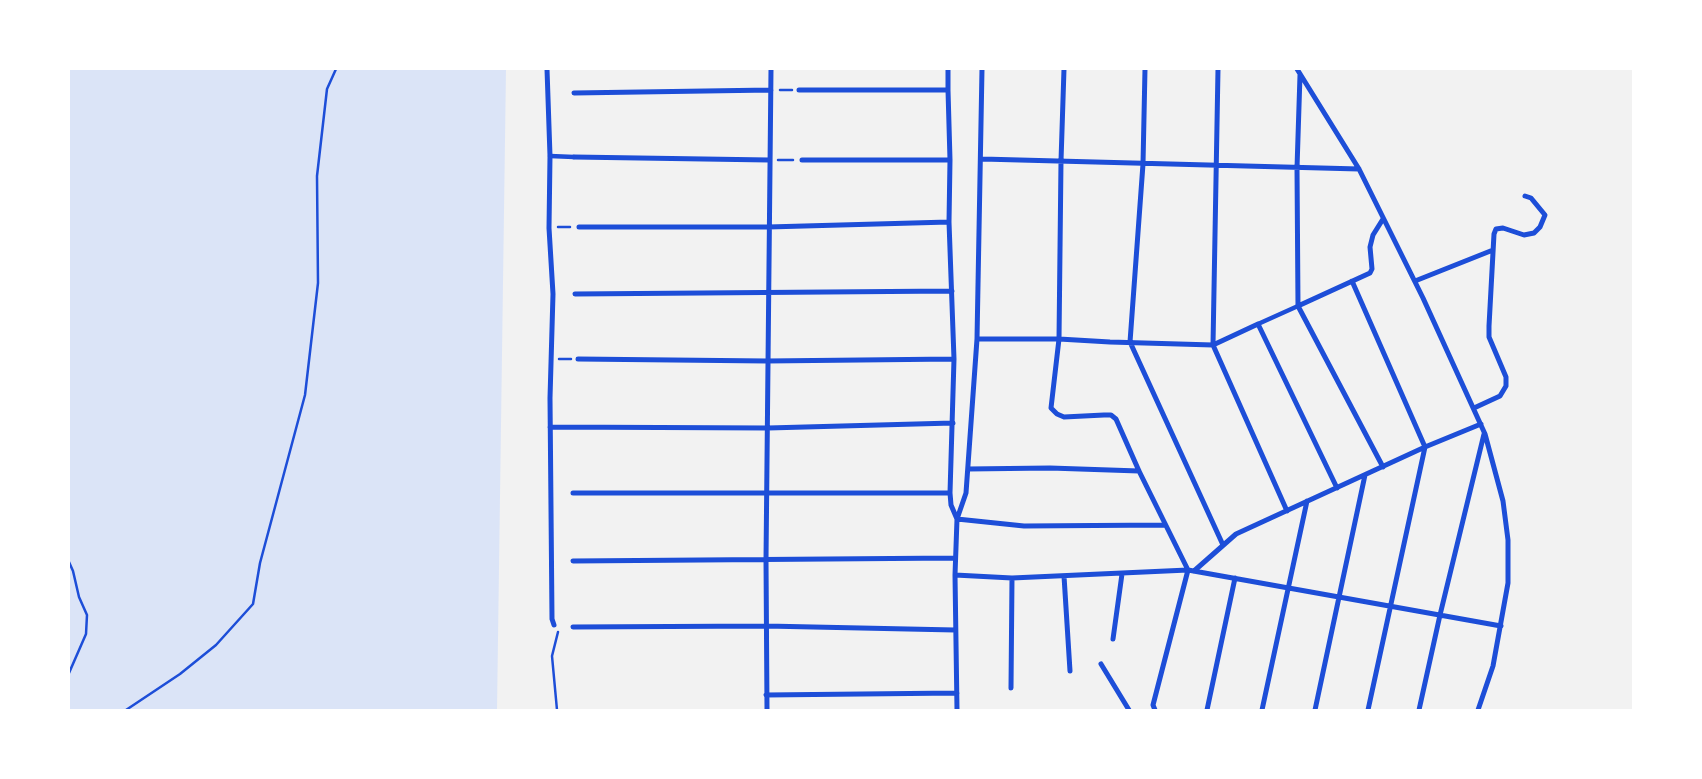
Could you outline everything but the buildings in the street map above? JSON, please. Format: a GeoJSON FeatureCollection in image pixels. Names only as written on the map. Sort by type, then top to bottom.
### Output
{"type":"FeatureCollection","features":[{"type":"Feature","properties":{"kind":"street"},"geometry":{"type":"LineString","coordinates":[[547,69],[553,294],[550,427],[552,619],[556,626]]}},
{"type":"Feature","properties":{"kind":"street"},"geometry":{"type":"LineString","coordinates":[[767,710],[767,360],[770,294],[768,227],[771,69]]}},
{"type":"Feature","properties":{"kind":"street"},"geometry":{"type":"LineString","coordinates":[[948,69],[949,222],[954,359],[950,493],[951,505],[957,519]]}},
{"type":"Feature","properties":{"kind":"street"},"geometry":{"type":"LineString","coordinates":[[957,710],[955,558],[957,519],[966,493],[977,339],[982,159],[982,69]]}},
{"type":"Feature","properties":{"kind":"street"},"geometry":{"type":"LineString","coordinates":[[1064,69],[1059,339],[1051,408],[1057,414],[1064,417],[1111,415],[1116,419],[1139,471],[1188,570],[1153,705],[1155,710]]}},
{"type":"Feature","properties":{"kind":"street"},"geometry":{"type":"LineString","coordinates":[[1145,69],[1143,164],[1130,342],[1223,545]]}},
{"type":"Feature","properties":{"kind":"street"},"geometry":{"type":"LineString","coordinates":[[1218,69],[1213,344],[1287,511]]}},
{"type":"Feature","properties":{"kind":"street"},"geometry":{"type":"LineString","coordinates":[[1299,71],[1297,168],[1298,306],[1383,467]]}},
{"type":"Feature","properties":{"kind":"street"},"geometry":{"type":"LineString","coordinates":[[1299,71],[1360,169],[1415,281],[1481,424],[1503,501],[1508,540],[1508,583],[1492,666],[1478,710]]}},
{"type":"Feature","properties":{"kind":"street"},"geometry":{"type":"LineString","coordinates":[[574,93],[771,90]]}},
{"type":"Feature","properties":{"kind":"street"},"geometry":{"type":"LineString","coordinates":[[799,90],[948,90]]}},
{"type":"Feature","properties":{"kind":"street"},"geometry":{"type":"LineString","coordinates":[[550,156],[769,160]]}},
{"type":"Feature","properties":{"kind":"street"},"geometry":{"type":"LineString","coordinates":[[982,159],[1360,169]]}},
{"type":"Feature","properties":{"kind":"street"},"geometry":{"type":"LineString","coordinates":[[802,160],[950,160]]}},
{"type":"Feature","properties":{"kind":"street"},"geometry":{"type":"LineString","coordinates":[[1474,408],[1500,396],[1506,386],[1506,376],[1490,337],[1489,326],[1494,234],[1496,228],[1503,228],[1524,235],[1534,233],[1543,221],[1545,214],[1531,198],[1525,196]]}},
{"type":"Feature","properties":{"kind":"street"},"geometry":{"type":"LineString","coordinates":[[977,339],[1059,339],[1213,344],[1370,273],[1372,269],[1370,247],[1373,235],[1383,219]]}},
{"type":"Feature","properties":{"kind":"street"},"geometry":{"type":"LineString","coordinates":[[579,227],[768,227],[949,222]]}},
{"type":"Feature","properties":{"kind":"street"},"geometry":{"type":"LineString","coordinates":[[1415,281],[1493,250]]}},
{"type":"Feature","properties":{"kind":"street"},"geometry":{"type":"LineString","coordinates":[[1352,281],[1425,447],[1368,710]]}},
{"type":"Feature","properties":{"kind":"street"},"geometry":{"type":"LineString","coordinates":[[575,294],[952,292]]}},
{"type":"Feature","properties":{"kind":"street"},"geometry":{"type":"LineString","coordinates":[[1258,324],[1337,488]]}},
{"type":"Feature","properties":{"kind":"street"},"geometry":{"type":"LineString","coordinates":[[578,359],[954,359]]}},
{"type":"Feature","properties":{"kind":"street"},"geometry":{"type":"LineString","coordinates":[[550,427],[768,428],[953,424]]}},
{"type":"Feature","properties":{"kind":"street"},"geometry":{"type":"LineString","coordinates":[[1194,571],[1236,534],[1425,447],[1481,424]]}},
{"type":"Feature","properties":{"kind":"street"},"geometry":{"type":"LineString","coordinates":[[1419,710],[1484,434]]}},
{"type":"Feature","properties":{"kind":"street"},"geometry":{"type":"LineString","coordinates":[[968,469],[1050,468],[1139,471]]}},
{"type":"Feature","properties":{"kind":"street"},"geometry":{"type":"LineString","coordinates":[[1314,710],[1366,475]]}},
{"type":"Feature","properties":{"kind":"street"},"geometry":{"type":"LineString","coordinates":[[573,493],[950,493]]}},
{"type":"Feature","properties":{"kind":"street"},"geometry":{"type":"LineString","coordinates":[[1262,710],[1307,500]]}},
{"type":"Feature","properties":{"kind":"street"},"geometry":{"type":"LineString","coordinates":[[957,519],[1024,526],[1165,525]]}},
{"type":"Feature","properties":{"kind":"street"},"geometry":{"type":"LineString","coordinates":[[573,561],[955,558]]}},
{"type":"Feature","properties":{"kind":"street"},"geometry":{"type":"LineString","coordinates":[[955,575],[1012,578],[1188,570],[1501,626]]}},
{"type":"Feature","properties":{"kind":"street"},"geometry":{"type":"LineString","coordinates":[[1113,639],[1122,574]]}},
{"type":"Feature","properties":{"kind":"street"},"geometry":{"type":"LineString","coordinates":[[1064,576],[1070,671]]}},
{"type":"Feature","properties":{"kind":"street"},"geometry":{"type":"LineString","coordinates":[[1011,688],[1012,578]]}},
{"type":"Feature","properties":{"kind":"street"},"geometry":{"type":"LineString","coordinates":[[1207,710],[1235,578]]}},
{"type":"Feature","properties":{"kind":"street"},"geometry":{"type":"LineString","coordinates":[[573,627],[766,626],[955,630]]}},
{"type":"Feature","properties":{"kind":"street"},"geometry":{"type":"LineString","coordinates":[[1101,664],[1130,710]]}},
{"type":"Feature","properties":{"kind":"street"},"geometry":{"type":"LineString","coordinates":[[766,695],[957,693]]}},
{"type":"Feature","properties":{"kind":"path"},"geometry":{"type":"LineString","coordinates":[[126,710],[180,674],[216,645],[253,604],[260,564],[305,395],[318,283],[318,176],[328,89],[336,69]]}},
{"type":"Feature","properties":{"kind":"path"},"geometry":{"type":"LineString","coordinates":[[771,90],[799,90]]}},
{"type":"Feature","properties":{"kind":"path"},"geometry":{"type":"LineString","coordinates":[[769,160],[802,160]]}},
{"type":"Feature","properties":{"kind":"path"},"geometry":{"type":"LineString","coordinates":[[550,228],[579,227]]}},
{"type":"Feature","properties":{"kind":"path"},"geometry":{"type":"LineString","coordinates":[[552,359],[578,359]]}},
{"type":"Feature","properties":{"kind":"path"},"geometry":{"type":"LineString","coordinates":[[69,562],[87,615],[86,634],[69,673]]}},
{"type":"Feature","properties":{"kind":"path"},"geometry":{"type":"LineString","coordinates":[[556,626],[552,656],[557,710]]}},
{"type":"Feature","properties":{"kind":"shaded area"},"geometry":{"type":"Polygon","coordinates":[[[69,69],[506,69],[497,710],[69,710],[69,69]]]}}]}
